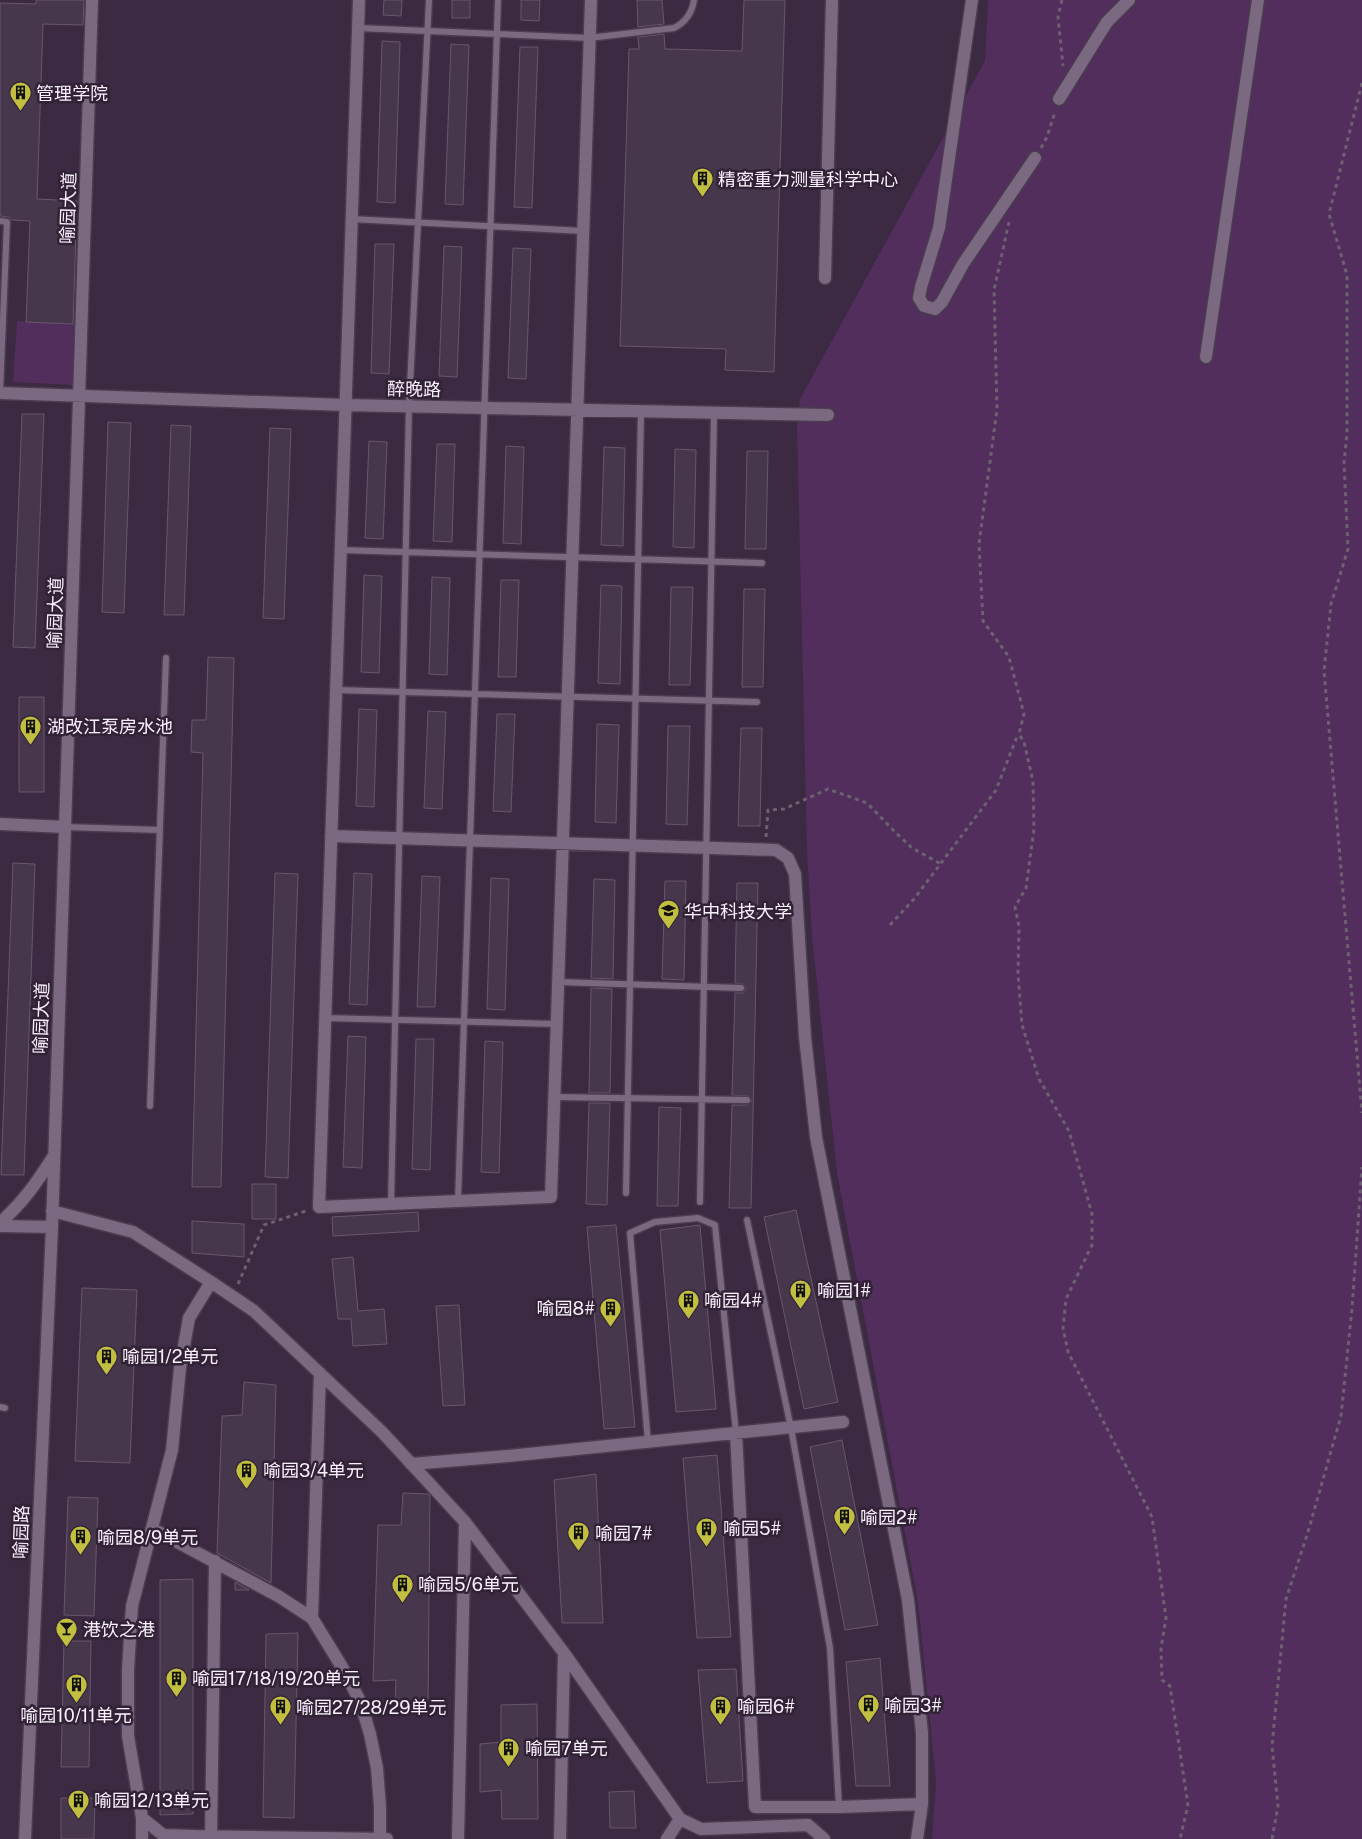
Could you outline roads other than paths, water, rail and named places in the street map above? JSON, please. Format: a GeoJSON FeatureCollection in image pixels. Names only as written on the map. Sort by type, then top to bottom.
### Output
{"type":"FeatureCollection","features":[{"type":"Feature","properties":{"kind":"street","name":"喻园大道"},"geometry":{"type":"LineString","coordinates":[[52,1227],[92,0]]}},
{"type":"Feature","properties":{"kind":"street"},"geometry":{"type":"LineString","coordinates":[[359,0],[319,1207],[551,1197],[591,0]]}},
{"type":"Feature","properties":{"kind":"street"},"geometry":{"type":"LineString","coordinates":[[825,278],[832,0]]}},
{"type":"Feature","properties":{"kind":"street"},"geometry":{"type":"LineString","coordinates":[[972,0],[939,228],[919,298],[924,306],[935,309],[942,302],[963,264],[1035,158]]}},
{"type":"Feature","properties":{"kind":"street"},"geometry":{"type":"LineString","coordinates":[[1059,100],[1107,22],[1129,0]]}},
{"type":"Feature","properties":{"kind":"street"},"geometry":{"type":"LineString","coordinates":[[1206,358],[1258,0]]}},
{"type":"Feature","properties":{"kind":"street","name":"醉晚路"},"geometry":{"type":"LineString","coordinates":[[0,393],[345,405],[828,415]]}},
{"type":"Feature","properties":{"kind":"street"},"geometry":{"type":"LineString","coordinates":[[0,824],[65,827]]}},
{"type":"Feature","properties":{"kind":"street"},"geometry":{"type":"LineString","coordinates":[[331,836],[765,849],[776,850],[788,858],[795,874],[805,1037],[816,1137],[908,1600],[922,1733],[922,1804],[917,1839]]}},
{"type":"Feature","properties":{"kind":"street"},"geometry":{"type":"LineString","coordinates":[[0,1225],[37,1183],[54,1155]]}},
{"type":"Feature","properties":{"kind":"street"},"geometry":{"type":"LineString","coordinates":[[52,1211],[133,1232],[211,1282],[254,1311],[382,1432],[465,1522],[564,1653],[680,1819],[701,1829],[754,1833],[808,1825],[824,1839]]}},
{"type":"Feature","properties":{"kind":"street"},"geometry":{"type":"LineString","coordinates":[[0,1225],[52,1227]]}},
{"type":"Feature","properties":{"kind":"street","name":"喻园路"},"geometry":{"type":"LineString","coordinates":[[25,1839],[52,1227]]}},
{"type":"Feature","properties":{"kind":"street"},"geometry":{"type":"LineString","coordinates":[[142,1839],[142,1818],[128,1736],[128,1670],[132,1606],[172,1450],[180,1368],[189,1318],[211,1282]]}},
{"type":"Feature","properties":{"kind":"street"},"geometry":{"type":"LineString","coordinates":[[312,1618],[320,1373]]}},
{"type":"Feature","properties":{"kind":"street"},"geometry":{"type":"LineString","coordinates":[[411,1464],[843,1422]]}},
{"type":"Feature","properties":{"kind":"street"},"geometry":{"type":"LineString","coordinates":[[736,1433],[755,1807],[840,1808],[922,1804]]}},
{"type":"Feature","properties":{"kind":"street"},"geometry":{"type":"LineString","coordinates":[[458,1839],[465,1522]]}},
{"type":"Feature","properties":{"kind":"street"},"geometry":{"type":"LineString","coordinates":[[152,1529],[278,1596],[312,1618],[342,1667],[362,1709],[377,1768],[380,1839]]}},
{"type":"Feature","properties":{"kind":"street"},"geometry":{"type":"LineString","coordinates":[[211,1836],[215,1561]]}},
{"type":"Feature","properties":{"kind":"street"},"geometry":{"type":"LineString","coordinates":[[560,1839],[564,1653]]}},
{"type":"Feature","properties":{"kind":"street"},"geometry":{"type":"LineString","coordinates":[[142,1818],[164,1835],[193,1838],[211,1836],[388,1839]]}},
{"type":"Feature","properties":{"kind":"street"},"geometry":{"type":"LineString","coordinates":[[667,1839],[680,1819]]}},
{"type":"Feature","properties":{"kind":"lane"},"geometry":{"type":"LineString","coordinates":[[391,1204],[409,406],[429,0]]}},
{"type":"Feature","properties":{"kind":"lane"},"geometry":{"type":"LineString","coordinates":[[458,1201],[498,0]]}},
{"type":"Feature","properties":{"kind":"lane"},"geometry":{"type":"LineString","coordinates":[[358,28],[589,38],[674,28],[681,25],[688,17],[693,10],[694,0]]}},
{"type":"Feature","properties":{"kind":"lane"},"geometry":{"type":"LineString","coordinates":[[352,219],[583,231]]}},
{"type":"Feature","properties":{"kind":"lane"},"geometry":{"type":"LineString","coordinates":[[0,221],[7,222],[0,393]]}},
{"type":"Feature","properties":{"kind":"lane"},"geometry":{"type":"LineString","coordinates":[[626,1193],[640,411]]}},
{"type":"Feature","properties":{"kind":"lane"},"geometry":{"type":"LineString","coordinates":[[700,1202],[714,413]]}},
{"type":"Feature","properties":{"kind":"lane"},"geometry":{"type":"LineString","coordinates":[[340,550],[762,563]]}},
{"type":"Feature","properties":{"kind":"lane"},"geometry":{"type":"LineString","coordinates":[[150,1106],[166,658]]}},
{"type":"Feature","properties":{"kind":"lane"},"geometry":{"type":"LineString","coordinates":[[336,690],[758,702]]}},
{"type":"Feature","properties":{"kind":"lane"},"geometry":{"type":"LineString","coordinates":[[65,827],[160,830]]}},
{"type":"Feature","properties":{"kind":"lane"},"geometry":{"type":"LineString","coordinates":[[558,982],[741,988]]}},
{"type":"Feature","properties":{"kind":"lane"},"geometry":{"type":"LineString","coordinates":[[325,1018],[556,1024]]}},
{"type":"Feature","properties":{"kind":"lane"},"geometry":{"type":"LineString","coordinates":[[554,1097],[747,1100]]}},
{"type":"Feature","properties":{"kind":"lane"},"geometry":{"type":"LineString","coordinates":[[648,1442],[630,1233],[655,1222],[698,1218],[715,1226],[736,1433]]}},
{"type":"Feature","properties":{"kind":"lane"},"geometry":{"type":"LineString","coordinates":[[747,1220],[791,1428],[830,1648],[840,1808]]}},
{"type":"Feature","properties":{"kind":"place","name":"管理学院"},"geometry":{"type":"Point","coordinates":[20,112]}},
{"type":"Feature","properties":{"kind":"place","name":"精密重力测量科学中心"},"geometry":{"type":"Point","coordinates":[702,198]}},
{"type":"Feature","properties":{"kind":"place","name":"湖改江泵房水池"},"geometry":{"type":"Point","coordinates":[31,745]}},
{"type":"Feature","properties":{"kind":"place","name":"华中科技大学"},"geometry":{"type":"Point","coordinates":[668,930]}},
{"type":"Feature","properties":{"kind":"place","name":"喻园1#"},"geometry":{"type":"Point","coordinates":[801,1309]}},
{"type":"Feature","properties":{"kind":"place","name":"喻园4#"},"geometry":{"type":"Point","coordinates":[688,1319]}},
{"type":"Feature","properties":{"kind":"place","name":"喻园8#"},"geometry":{"type":"Point","coordinates":[611,1327]}},
{"type":"Feature","properties":{"kind":"place","name":"喻园1/2单元"},"geometry":{"type":"Point","coordinates":[106,1375]}},
{"type":"Feature","properties":{"kind":"place","name":"喻园3/4单元"},"geometry":{"type":"Point","coordinates":[247,1489]}},
{"type":"Feature","properties":{"kind":"place","name":"喻园2#"},"geometry":{"type":"Point","coordinates":[844,1536]}},
{"type":"Feature","properties":{"kind":"place","name":"喻园5#"},"geometry":{"type":"Point","coordinates":[707,1547]}},
{"type":"Feature","properties":{"kind":"place","name":"喻园7#"},"geometry":{"type":"Point","coordinates":[579,1552]}},
{"type":"Feature","properties":{"kind":"place","name":"喻园8/9单元"},"geometry":{"type":"Point","coordinates":[81,1556]}},
{"type":"Feature","properties":{"kind":"place","name":"喻园5/6单元"},"geometry":{"type":"Point","coordinates":[402,1603]}},
{"type":"Feature","properties":{"kind":"place","name":"港饮之港"},"geometry":{"type":"Point","coordinates":[67,1648]}},
{"type":"Feature","properties":{"kind":"place","name":"喻园17/18/19/20单元"},"geometry":{"type":"Point","coordinates":[176,1697]}},
{"type":"Feature","properties":{"kind":"place","name":"喻园10/11单元"},"geometry":{"type":"Point","coordinates":[76,1704]}},
{"type":"Feature","properties":{"kind":"place","name":"喻园3#"},"geometry":{"type":"Point","coordinates":[868,1724]}},
{"type":"Feature","properties":{"kind":"place","name":"喻园6#"},"geometry":{"type":"Point","coordinates":[721,1725]}},
{"type":"Feature","properties":{"kind":"place","name":"喻园27/28/29单元"},"geometry":{"type":"Point","coordinates":[280,1726]}},
{"type":"Feature","properties":{"kind":"place","name":"喻园7单元"},"geometry":{"type":"Point","coordinates":[509,1767]}},
{"type":"Feature","properties":{"kind":"place","name":"喻园12/13单元"},"geometry":{"type":"Point","coordinates":[78,1819]}}]}
